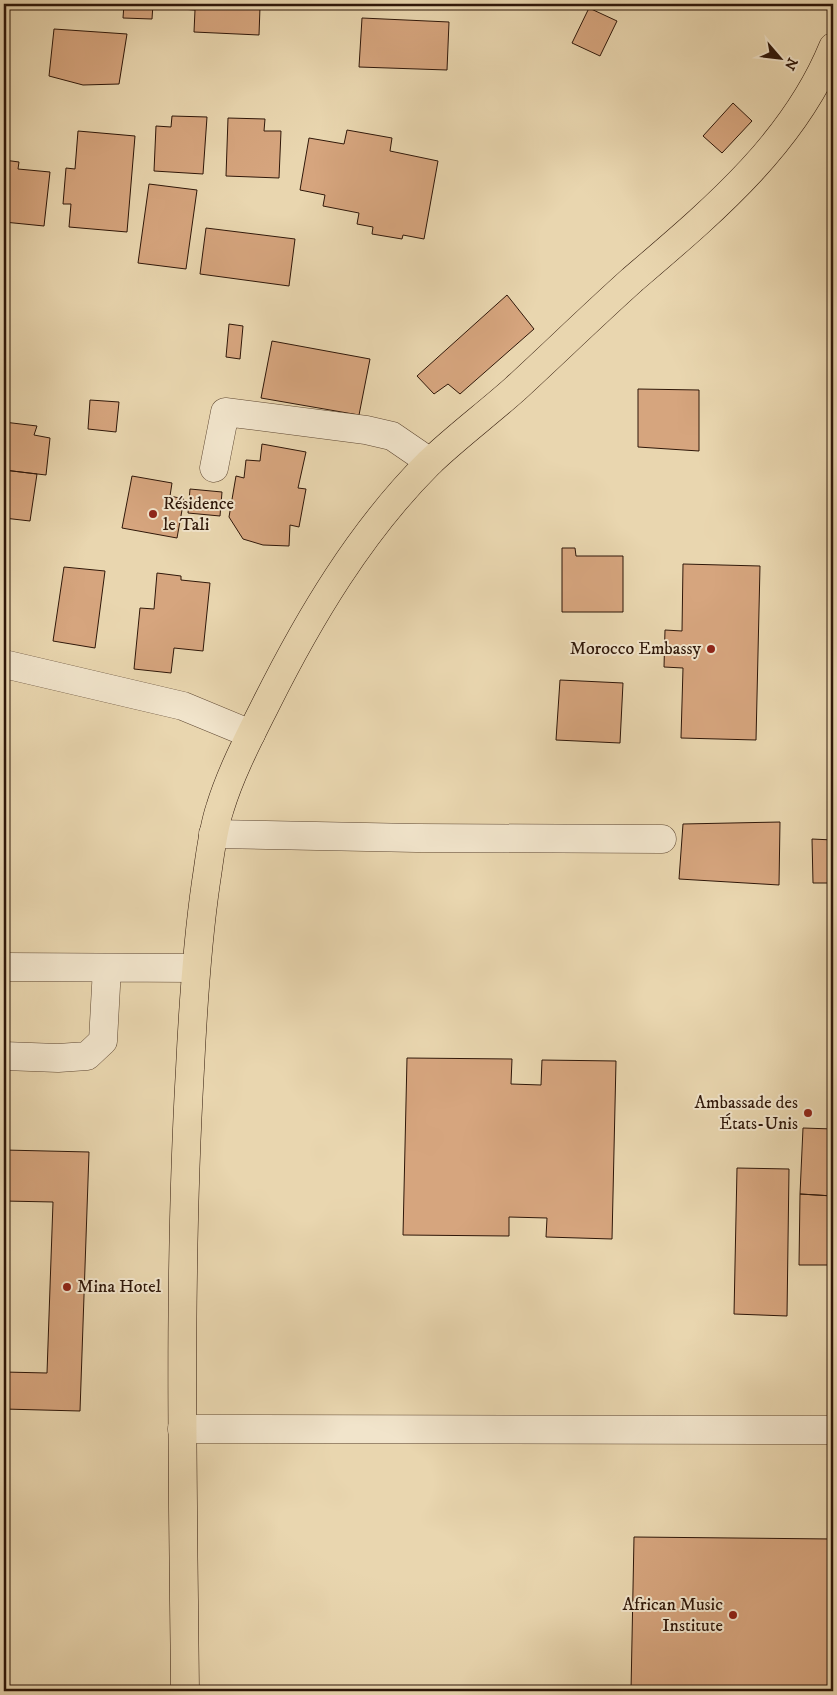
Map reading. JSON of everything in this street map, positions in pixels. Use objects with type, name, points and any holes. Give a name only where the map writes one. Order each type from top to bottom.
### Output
[{"type":"main road","points":[[185,1691],[182,1264],[187,1109],[195,968],[213,834],[220,806],[251,734],[307,628],[376,523],[430,462],[515,389],[597,311],[734,189],[776,143],[804,104],[833,47]]},
{"type":"street","points":[[214,468],[224,412],[366,430],[392,436],[430,462]]},
{"type":"street","points":[[4,664],[183,706],[251,734]]},
{"type":"street","points":[[213,834],[416,838],[662,839]]},
{"type":"street","points":[[4,967],[195,968]]},
{"type":"street","points":[[4,1056],[58,1058],[87,1056],[103,1041],[107,968]]},
{"type":"street","points":[[182,1429],[833,1430]]},
{"type":"building","points":[[124,4],[153,4],[152,19],[123,18]]},
{"type":"building","points":[[181,4],[252,4],[252,7],[260,7],[259,35],[194,32],[195,10],[181,9]]},
{"type":"building","points":[[589,8],[617,21],[600,56],[572,43]]},
{"type":"building","points":[[362,18],[449,22],[447,70],[359,67]]},
{"type":"building","points":[[54,29],[127,34],[119,84],[83,85],[49,76]]},
{"type":"building","points":[[733,103],[752,121],[722,153],[703,136]]},
{"type":"building","points":[[172,116],[207,117],[203,174],[154,171],[156,126],[171,127]]},
{"type":"building","points":[[228,118],[265,119],[264,131],[281,131],[279,178],[226,176]]},
{"type":"building","points":[[347,130],[392,138],[390,151],[438,161],[424,239],[403,235],[402,239],[372,234],[373,227],[357,224],[359,213],[323,206],[325,195],[300,190],[309,138],[344,144]]},
{"type":"building","points":[[78,131],[135,136],[127,232],[69,227],[71,204],[63,204],[66,168],[75,169]]},
{"type":"building","points":[[4,160],[19,162],[18,169],[50,172],[44,226],[4,222]]},
{"type":"building","points":[[149,184],[197,190],[186,269],[138,263]]},
{"type":"building","points":[[206,228],[295,239],[289,286],[200,274]]},
{"type":"building","points":[[507,295],[534,329],[460,394],[448,384],[434,394],[417,376]]},
{"type":"building","points":[[229,324],[243,326],[240,359],[226,357]]},
{"type":"building","points":[[272,341],[370,359],[359,415],[261,398]]},
{"type":"building","points":[[638,389],[699,390],[699,451],[638,447]]},
{"type":"building","points":[[90,400],[119,402],[116,432],[88,429]]},
{"type":"building","points":[[4,422],[37,426],[34,435],[50,438],[46,475],[4,470]]},
{"type":"building","points":[[262,444],[306,452],[298,488],[306,489],[299,527],[290,525],[289,546],[263,545],[243,539],[229,517],[236,476],[244,478],[246,460],[260,461]]},
{"type":"building","points":[[4,470],[37,474],[30,521],[4,518]]},
{"type":"building","name":"Résidence le Tali","points":[[132,476],[172,483],[170,496],[184,499],[177,538],[122,528]]},
{"type":"building","points":[[190,489],[222,492],[220,516],[188,513]]},
{"type":"building","points":[[562,548],[575,548],[576,556],[623,556],[623,612],[562,612]]},
{"type":"building","name":"Morocco Embassy","points":[[683,564],[760,566],[756,740],[681,738],[683,668],[664,667],[665,630],[682,631]]},
{"type":"building","points":[[64,567],[105,571],[95,648],[53,641]]},
{"type":"building","points":[[157,573],[181,576],[181,580],[210,583],[203,651],[174,648],[171,673],[134,669],[140,608],[154,609]]},
{"type":"building","points":[[560,680],[623,683],[620,743],[556,740]]},
{"type":"building","points":[[780,822],[779,885],[679,879],[683,824]]},
{"type":"building","points":[[812,839],[833,840],[833,883],[813,883]]},
{"type":"building","points":[[407,1058],[512,1059],[511,1084],[541,1085],[542,1060],[616,1061],[612,1239],[546,1237],[547,1218],[509,1217],[509,1236],[403,1235]]},
{"type":"building","points":[[803,1128],[833,1129],[833,1196],[800,1194]]},
{"type":"building","name":"Mina Hotel","points":[[4,1150],[89,1152],[80,1411],[4,1409],[4,1372],[47,1373],[53,1202],[4,1201]]},
{"type":"building","points":[[737,1168],[789,1169],[787,1316],[734,1314]]},
{"type":"building","points":[[800,1194],[833,1196],[833,1265],[799,1265]]},
{"type":"building","name":"African Music Institute","points":[[634,1537],[833,1539],[833,1691],[631,1691]]},
{"type":"place","name":"Résidence le Tali","points":[[153,514]]},
{"type":"place","name":"Morocco Embassy","points":[[711,649]]},
{"type":"place","name":"Ambassade des États-Unis","points":[[808,1113]]},
{"type":"place","name":"Mina Hotel","points":[[67,1287]]},
{"type":"place","name":"African Music Institute","points":[[733,1615]]}]
